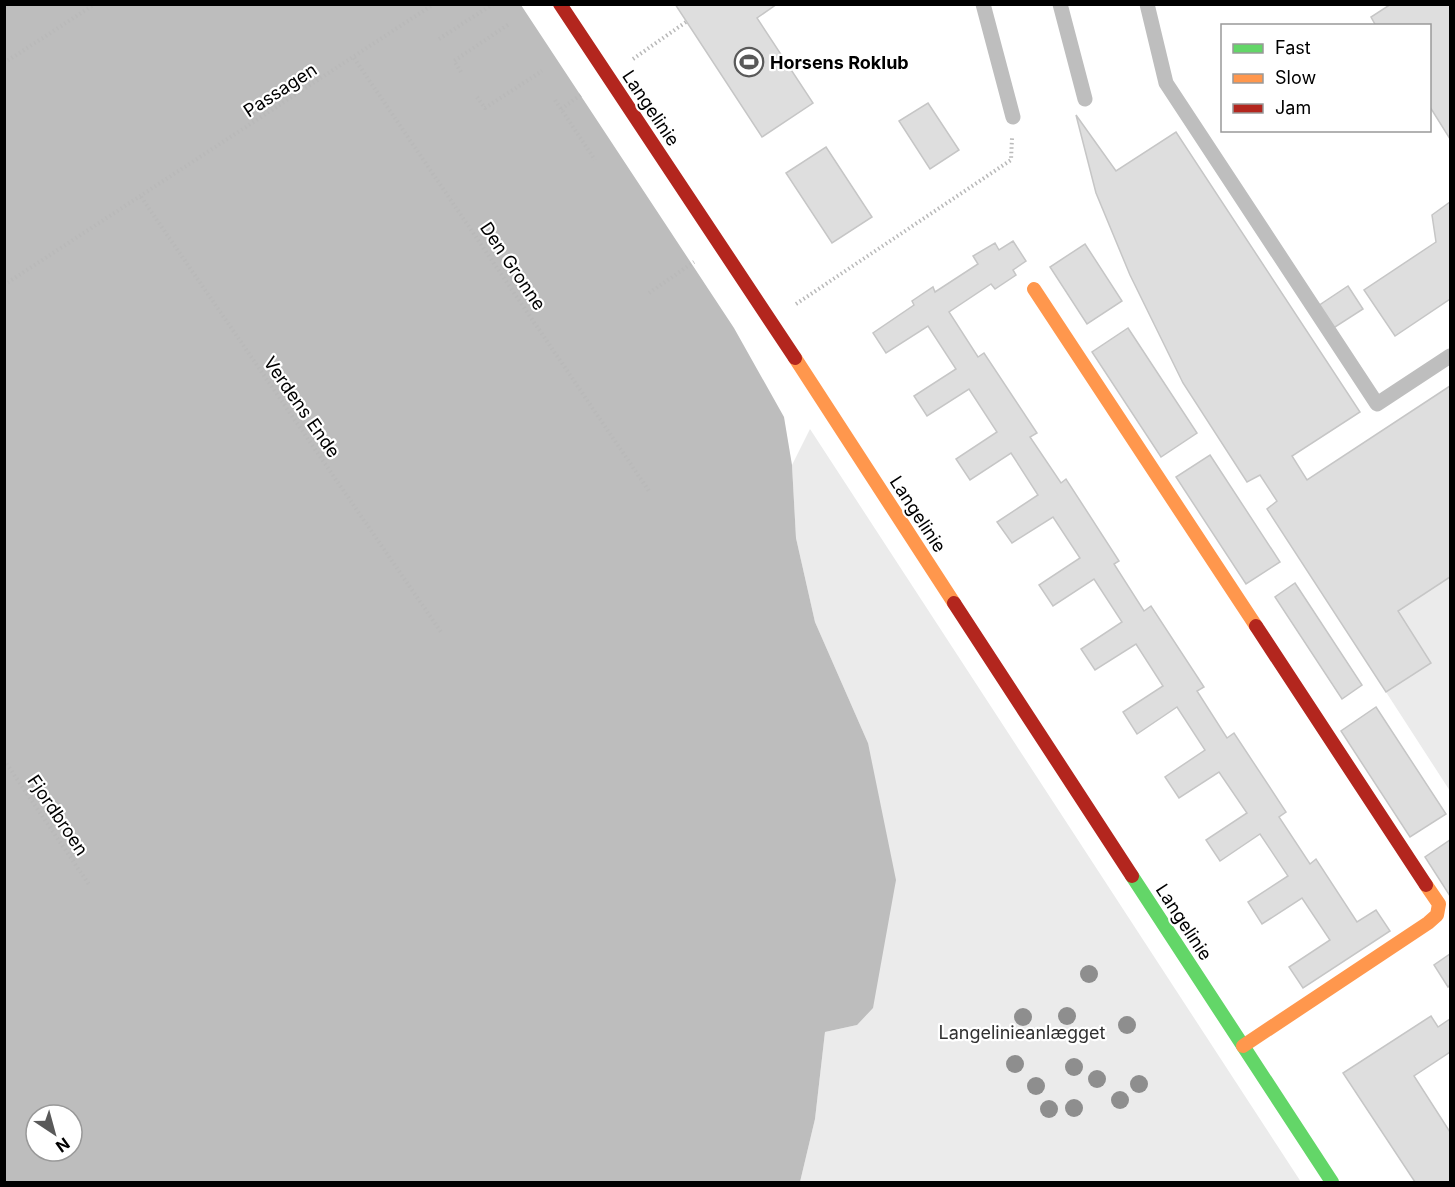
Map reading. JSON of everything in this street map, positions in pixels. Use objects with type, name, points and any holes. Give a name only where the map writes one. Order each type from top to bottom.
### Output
[{"type":"street","name":"Langelinie","points":[[560,4],[770,321],[1332,1182]]},
{"type":"street","points":[[1034,289],[1439,904],[1437,915],[1428,923],[1243,1046]]},
{"type":"lane","points":[[983,4],[1013,117]]},
{"type":"lane","points":[[1060,4],[1085,99]]},
{"type":"lane","points":[[1147,4],[1166,83],[1377,404],[1450,356]]},
{"type":"path","points":[[4,63],[95,4]]},
{"type":"path","name":"Passagen","points":[[4,285],[434,4]]},
{"type":"path","points":[[439,39],[493,4]]},
{"type":"path","points":[[608,76],[686,22]]},
{"type":"path","points":[[461,72],[454,61],[509,24]]},
{"type":"path","name":"Den Gronne","points":[[354,58],[650,491]]},
{"type":"path","points":[[477,97],[485,108],[542,71]]},
{"type":"path","points":[[555,100],[595,160]]},
{"type":"path","points":[[770,321],[1011,160],[1013,117]]},
{"type":"path","name":"Verdens Ende","points":[[141,197],[441,632]]},
{"type":"path","points":[[649,293],[700,258]]},
{"type":"path","name":"Fjordbroen","points":[[4,760],[90,886]]},
{"type":"green space","name":"Langelinieanlægget","points":[[810,429],[1301,1182],[800,1182],[815,1119],[825,1032],[857,1025],[868,743],[815,622],[796,538],[792,465]]},
{"type":"green space","points":[[1450,577],[1450,791],[1386,692],[1431,663],[1398,611]]},
{"type":"shaded area","points":[[5,4],[521,5],[734,328],[784,417],[792,465],[796,538],[815,622],[868,743],[896,880],[873,1008],[857,1025],[825,1032],[815,1119],[800,1182],[5,1182]]},
{"type":"building","name":"Horsens Roklub","points":[[675,4],[777,4],[757,18],[813,103],[762,137]]},
{"type":"building","points":[[1391,4],[1450,4],[1450,139],[1431,109],[1431,24],[1375,24],[1371,17]]},
{"type":"building","points":[[928,103],[959,150],[930,169],[899,121]]},
{"type":"building","points":[[1076,115],[1116,171],[1176,132],[1360,412],[1292,456],[1307,480],[1450,386],[1450,577],[1398,611],[1431,663],[1386,692],[1267,509],[1277,501],[1260,475],[1247,482],[1183,383],[1130,275],[1096,193]]},
{"type":"building","points":[[826,147],[872,217],[832,243],[786,173]]},
{"type":"building","points":[[1450,202],[1450,299],[1395,336],[1364,290],[1436,242],[1432,215]]},
{"type":"building","points":[[1013,241],[1026,261],[1013,270],[1016,275],[995,289],[991,284],[949,312],[978,357],[984,353],[1037,433],[1030,437],[1061,483],[1066,479],[1119,561],[1114,564],[1144,611],[1151,606],[1204,687],[1197,691],[1227,738],[1234,733],[1286,812],[1279,817],[1310,864],[1316,859],[1357,922],[1376,910],[1390,931],[1303,988],[1289,967],[1330,940],[1302,898],[1262,924],[1248,902],[1288,876],[1260,834],[1220,861],[1206,840],[1247,813],[1219,772],[1179,798],[1165,777],[1205,750],[1177,707],[1137,734],[1123,712],[1163,686],[1136,644],[1095,670],[1081,649],[1122,622],[1094,579],[1053,606],[1039,585],[1080,558],[1053,517],[1012,543],[997,522],[1038,495],[1011,453],[970,480],[956,459],[997,432],[969,389],[927,416],[914,396],[956,369],[928,326],[886,353],[873,333],[914,305],[912,301],[933,287],[935,292],[978,264],[973,256],[995,243],[999,250]]},
{"type":"building","points":[[1085,244],[1122,301],[1087,324],[1050,267]]},
{"type":"building","points":[[1348,286],[1363,309],[1332,329],[1318,306]]},
{"type":"building","points":[[1128,328],[1197,433],[1161,457],[1092,352]]},
{"type":"building","points":[[1210,455],[1280,562],[1246,584],[1176,477]]},
{"type":"building","points":[[1295,583],[1362,685],[1342,699],[1275,597]]},
{"type":"building","points":[[1376,707],[1446,814],[1410,837],[1341,731]]},
{"type":"building","points":[[1450,840],[1450,896],[1425,857]]},
{"type":"building","points":[[1450,954],[1450,985],[1448,987],[1434,965]]},
{"type":"building","points":[[1431,1016],[1438,1027],[1450,1019],[1450,1052],[1414,1076],[1450,1132],[1450,1182],[1415,1182],[1343,1073]]},
{"type":"traffic: fast","points":[[1132,876],[1332,1182]]},
{"type":"traffic: slow","points":[[1034,289],[1256,626]]},
{"type":"traffic: slow","points":[[795,358],[954,603]]},
{"type":"traffic: slow","points":[[1243,1046],[1428,923],[1437,915],[1439,904],[1426,885]]},
{"type":"traffic: jam","points":[[560,4],[795,358]]},
{"type":"traffic: jam","points":[[954,603],[1132,876]]},
{"type":"traffic: jam","points":[[1256,626],[1426,885]]},
{"type":"place","name":"Horsens Roklub","points":[[749,62]]}]
